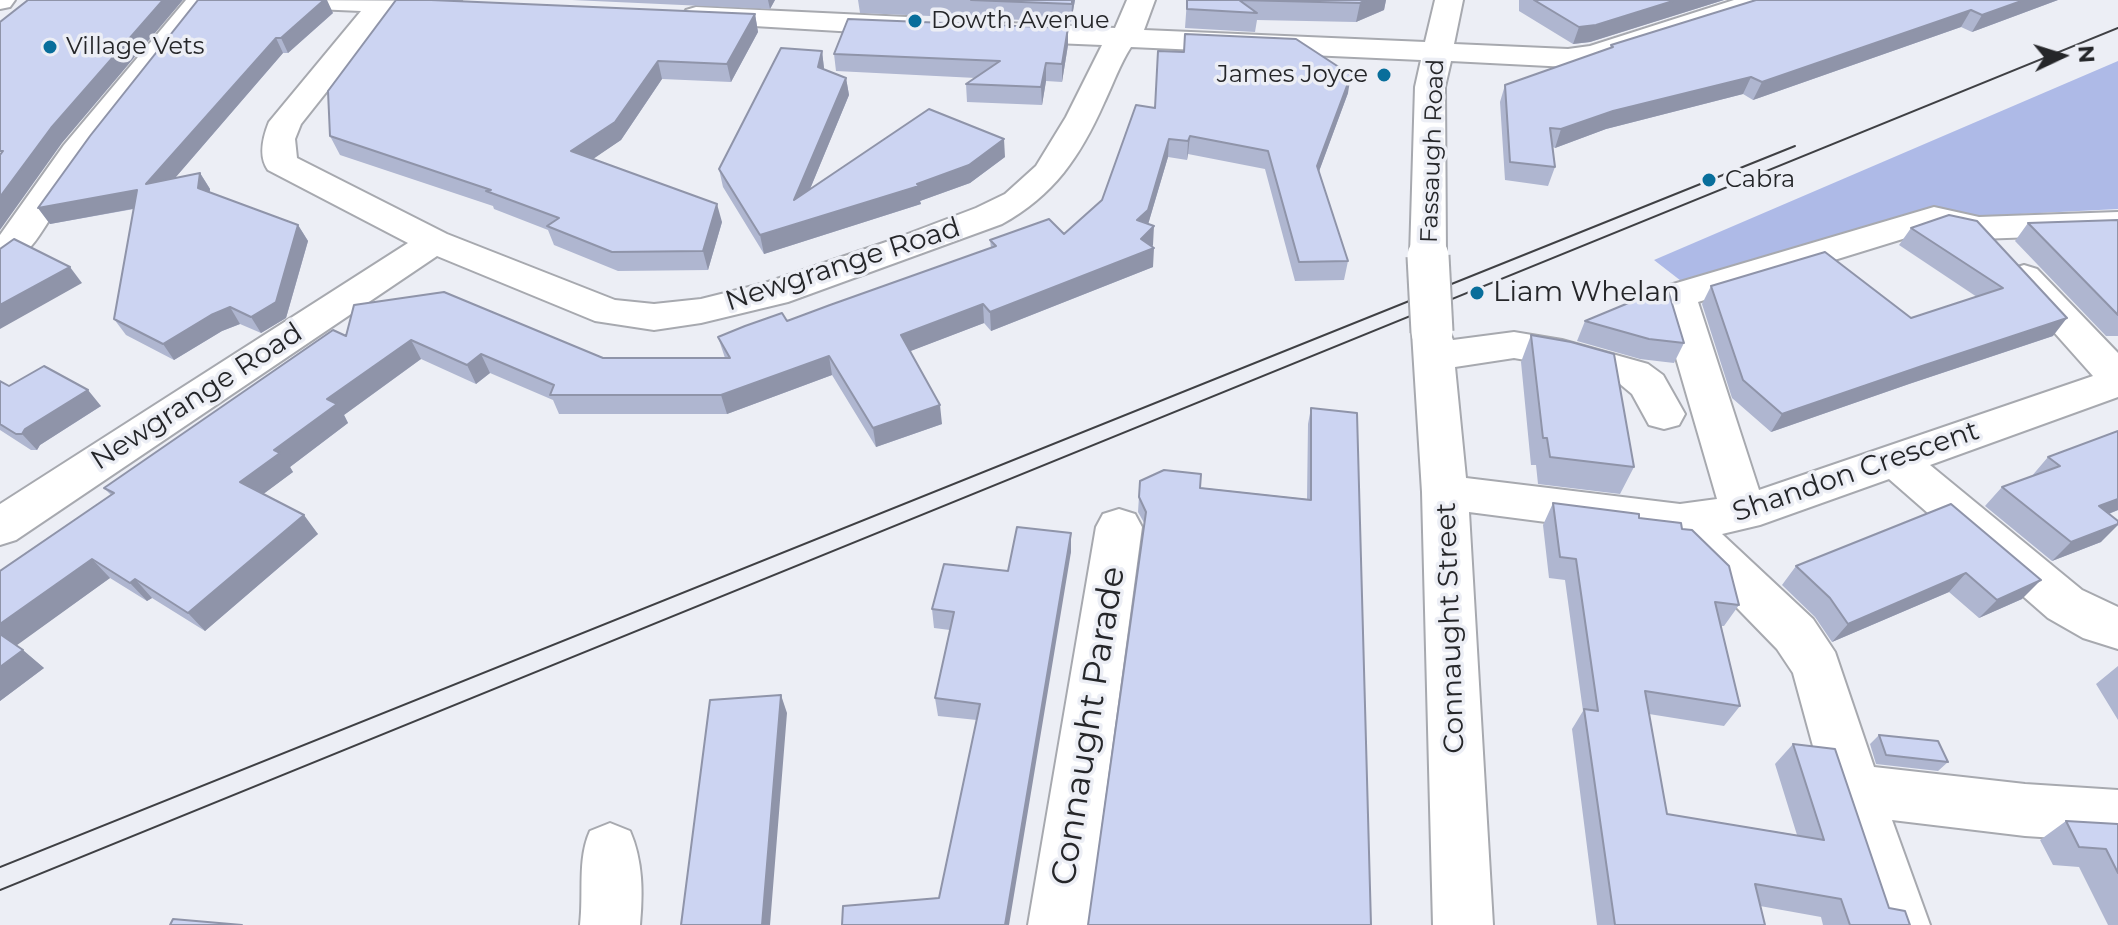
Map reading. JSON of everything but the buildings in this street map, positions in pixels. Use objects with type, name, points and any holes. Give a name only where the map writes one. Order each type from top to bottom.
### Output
[{"type":"street","points":[[0,256],[21,235],[76,152],[201,0]]},
{"type":"street","points":[[292,0],[476,8]]},
{"type":"street","name":"Newgrange Road","points":[[384,2],[285,122],[279,139],[280,163],[434,242],[609,312],[654,317],[701,311],[775,293],[919,243],[989,216],[1017,201],[1049,172],[1083,115],[1121,38],[1129,30],[1141,0]]},
{"type":"street","name":"Fassaugh Road","points":[[1433,344],[1428,256],[1430,87],[1449,0]]},
{"type":"street","points":[[980,30],[1121,38],[1302,33],[1436,53],[1581,57],[1763,0]]},
{"type":"street","points":[[662,15],[820,10],[932,27]]},
{"type":"street","points":[[1744,513],[1677,296],[1934,218],[1979,228],[2118,223]]},
{"type":"street","points":[[1979,228],[2118,380]]},
{"type":"street","name":"Newgrange Road","points":[[0,527],[434,242]]},
{"type":"street","points":[[1433,344],[1514,345],[1562,353],[1634,374],[1648,385],[1664,414]]},
{"type":"street","name":"Connaught Street","points":[[1433,344],[1445,492],[1463,925]]},
{"type":"street","name":"Shandon Crescent","points":[[1445,492],[1680,522],[1744,513],[2118,380]]},
{"type":"street","points":[[1895,460],[2065,604],[2101,624],[2118,628]]},
{"type":"street","points":[[1680,522],[1716,553],[1795,634],[1817,667],[1853,790],[1900,925]]},
{"type":"street","name":"Connaught Parade","points":[[1058,925],[1119,527]]},
{"type":"street","points":[[1853,790],[2025,810],[2118,816]]},
{"type":"street","points":[[610,850],[613,899],[610,925]]},
{"type":"shaded area","points":[[2118,61],[2118,209],[1961,217],[1925,209],[1685,284],[1654,260]]},
{"type":"tram line","points":[[0,890],[2118,28]]},
{"type":"tram line","points":[[0,867],[1795,146]]},
{"type":"place","name":"Dowth Avenue","points":[[915,21]]},
{"type":"place","name":"Village Vets","points":[[50,47]]},
{"type":"place","name":"James Joyce","points":[[1384,75]]},
{"type":"place","name":"Cabra","points":[[1709,180]]},
{"type":"place","name":"Liam Whelan","points":[[1477,293]]}]
